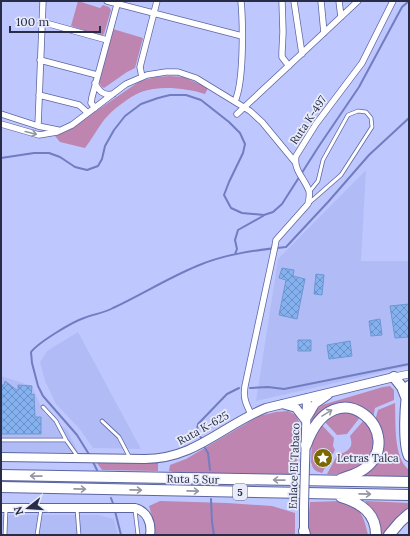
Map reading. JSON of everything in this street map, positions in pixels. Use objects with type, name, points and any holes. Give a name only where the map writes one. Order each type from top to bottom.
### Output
[{"type":"highway","points":[[394,377],[402,387],[406,397]]},
{"type":"highway","points":[[409,386],[406,397],[406,443],[409,456]]},
{"type":"highway","points":[[306,444],[316,423],[322,416],[334,409],[354,409],[364,414],[371,421],[376,429],[379,442],[377,452],[372,462],[361,472],[332,481]]},
{"type":"highway","name":"Ruta 5 Sur","points":[[1,475],[409,482]]},
{"type":"highway","name":"Ruta 5 Sur","points":[[1,487],[409,495]]},
{"type":"highway","points":[[326,493],[352,500],[365,508],[374,520],[376,535]]},
{"type":"highway","points":[[389,535],[409,514]]},
{"type":"main road","name":"Ruta K-625","points":[[1,457],[154,459],[168,457],[183,453],[198,446],[251,414],[282,404],[394,377]]},
{"type":"main road","points":[[282,404],[296,408],[306,421],[315,404],[334,391]]},
{"type":"main road","name":"Enlace El Tabaco","points":[[304,534],[307,398]]},
{"type":"main road","points":[[4,508],[135,508],[144,512],[148,518],[150,535]]},
{"type":"street","points":[[38,126],[43,1]]},
{"type":"street","points":[[107,1],[117,2],[242,36]]},
{"type":"street","points":[[142,77],[140,67],[157,1]]},
{"type":"street","points":[[235,100],[238,94],[241,68],[242,1]]},
{"type":"street","points":[[282,1],[282,57],[289,66]]},
{"type":"street","points":[[294,1],[302,54]]},
{"type":"street","points":[[321,1],[324,33]]},
{"type":"street","points":[[339,1],[341,17]]},
{"type":"street","points":[[237,114],[358,1]]},
{"type":"street","name":"Ruta K-497","points":[[296,165],[296,156],[316,124],[362,63],[393,1]]},
{"type":"street","points":[[95,108],[91,101],[117,2]]},
{"type":"street","points":[[42,22],[107,40]]},
{"type":"street","points":[[40,60],[97,75]]},
{"type":"street","points":[[1,124],[39,135],[46,135],[62,130],[95,108],[126,84],[142,77],[166,72],[188,74],[235,100],[262,122],[296,165],[308,190],[308,204],[276,240],[245,386],[244,402],[251,414]]},
{"type":"street","points":[[95,82],[99,90],[104,94],[108,95],[114,93]]},
{"type":"street","points":[[39,95],[79,104],[88,113]]},
{"type":"street","points":[[1,114],[51,130],[62,130]]},
{"type":"street","name":"Ruta K-625","points":[[394,377],[409,374]]},
{"type":"lane","points":[[308,190],[318,181],[323,160],[348,115],[358,111],[366,112],[371,118],[372,127],[341,175],[308,204]]},
{"type":"lane","points":[[43,407],[56,421],[66,440],[82,458]]},
{"type":"lane","points":[[102,421],[119,437],[130,458]]},
{"type":"lane","points":[[1,440],[66,440]]},
{"type":"lane","points":[[4,508],[6,518],[5,535]]},
{"type":"lane","points":[[37,535],[41,508]]},
{"type":"lane","points":[[77,508],[79,535]]},
{"type":"lane","points":[[135,508],[138,535]]},
{"type":"lane","points":[[1,518],[6,518]]},
{"type":"shaded area","points":[[78,1],[100,8],[103,5],[109,7],[111,10],[104,34],[101,36],[71,26]]},
{"type":"shaded area","points":[[113,29],[143,38],[135,68],[104,88],[99,82]]},
{"type":"shaded area","points":[[156,77],[184,77],[208,88],[205,94],[190,90],[165,88],[148,90],[136,94],[107,116],[85,148],[60,142],[55,136],[67,131],[140,81]]},
{"type":"shaded area","points":[[366,170],[361,261],[409,261],[409,366],[256,401],[278,259]]},
{"type":"shaded area","points":[[78,332],[141,449],[93,448],[79,428],[56,404],[45,381],[40,362],[47,351]]},
{"type":"shaded area","points":[[1,376],[32,386],[44,413],[67,430],[78,452],[1,452]]},
{"type":"shaded area","points":[[390,386],[394,390],[394,400],[375,408],[373,418],[334,405],[325,410],[311,422],[315,411],[322,405]]},
{"type":"shaded area","points":[[395,403],[396,439],[400,457],[409,470],[409,476],[364,476],[374,466],[380,456],[375,421],[378,410]]},
{"type":"shaded area","points":[[288,411],[296,415],[299,422],[296,474],[182,474],[169,471],[170,465],[186,459],[259,416]]},
{"type":"shaded area","points":[[344,411],[361,416],[347,434],[337,435],[324,421],[327,417]]},
{"type":"shaded area","points":[[364,420],[371,431],[373,441],[371,451],[366,459],[359,466],[349,472],[327,474],[339,452],[343,453],[350,448],[350,436]]},
{"type":"shaded area","points":[[321,424],[334,438],[333,446],[335,450],[322,473],[313,468],[311,462],[312,438]]},
{"type":"shaded area","points":[[97,463],[158,463],[158,471],[102,470]]},
{"type":"shaded area","points":[[160,501],[272,506],[295,513],[295,535],[155,535],[154,523],[149,506]]},
{"type":"shaded area","points":[[342,501],[354,506],[358,510],[365,523],[368,535],[310,535],[308,525],[310,502]]},
{"type":"shaded area","points":[[365,501],[409,503],[409,509],[385,535],[380,535],[375,513]]},
{"type":"shaded area","points":[[1,515],[99,515],[114,519],[118,535],[1,535]]},
{"type":"building","points":[[282,268],[294,270],[293,276],[305,279],[297,319],[279,315],[286,280],[279,278]]},
{"type":"building","points":[[316,274],[324,275],[322,295],[314,294]]},
{"type":"building","points":[[409,304],[409,337],[395,338],[390,306]]},
{"type":"building","points":[[380,319],[382,335],[371,336],[369,321]]},
{"type":"building","points":[[298,340],[311,340],[311,351],[298,351]]},
{"type":"building","points":[[350,341],[352,356],[329,359],[327,345]]},
{"type":"building","points":[[5,381],[18,391],[18,385],[32,386],[31,395],[34,394],[35,417],[41,417],[41,434],[1,434],[1,385],[4,385]]},
{"type":"waterway","points":[[1,158],[34,153],[49,153],[60,157],[75,167],[87,170],[98,166],[102,159],[105,146],[114,130],[125,116],[141,104],[158,98],[170,95],[186,95],[201,100],[229,122],[240,133],[245,144],[243,153],[224,195],[231,208],[242,213],[264,215],[273,212],[282,204],[359,87],[402,7],[409,1]]},
{"type":"waterway","points":[[90,456],[77,435],[43,396],[38,386],[32,363],[31,352],[48,338],[72,324],[84,318],[110,310],[197,266],[218,258],[252,251],[286,247],[369,155],[409,118]]},
{"type":"waterway","points":[[235,254],[237,249],[235,240],[238,230],[263,216]]},
{"type":"waterway","points":[[250,388],[268,387],[284,389],[409,364]]},
{"type":"waterway","points":[[201,438],[197,430],[198,424],[227,394],[239,388]]},
{"type":"waterway","points":[[205,448],[208,453],[210,470]]},
{"type":"waterway","points":[[92,460],[97,470]]},
{"type":"waterway","points":[[111,498],[114,506]]},
{"type":"waterway","points":[[211,499],[214,535]]},
{"type":"waterway","points":[[115,511],[121,535]]},
{"type":"place","name":"Letras Talca","points":[[323,458]]}]
